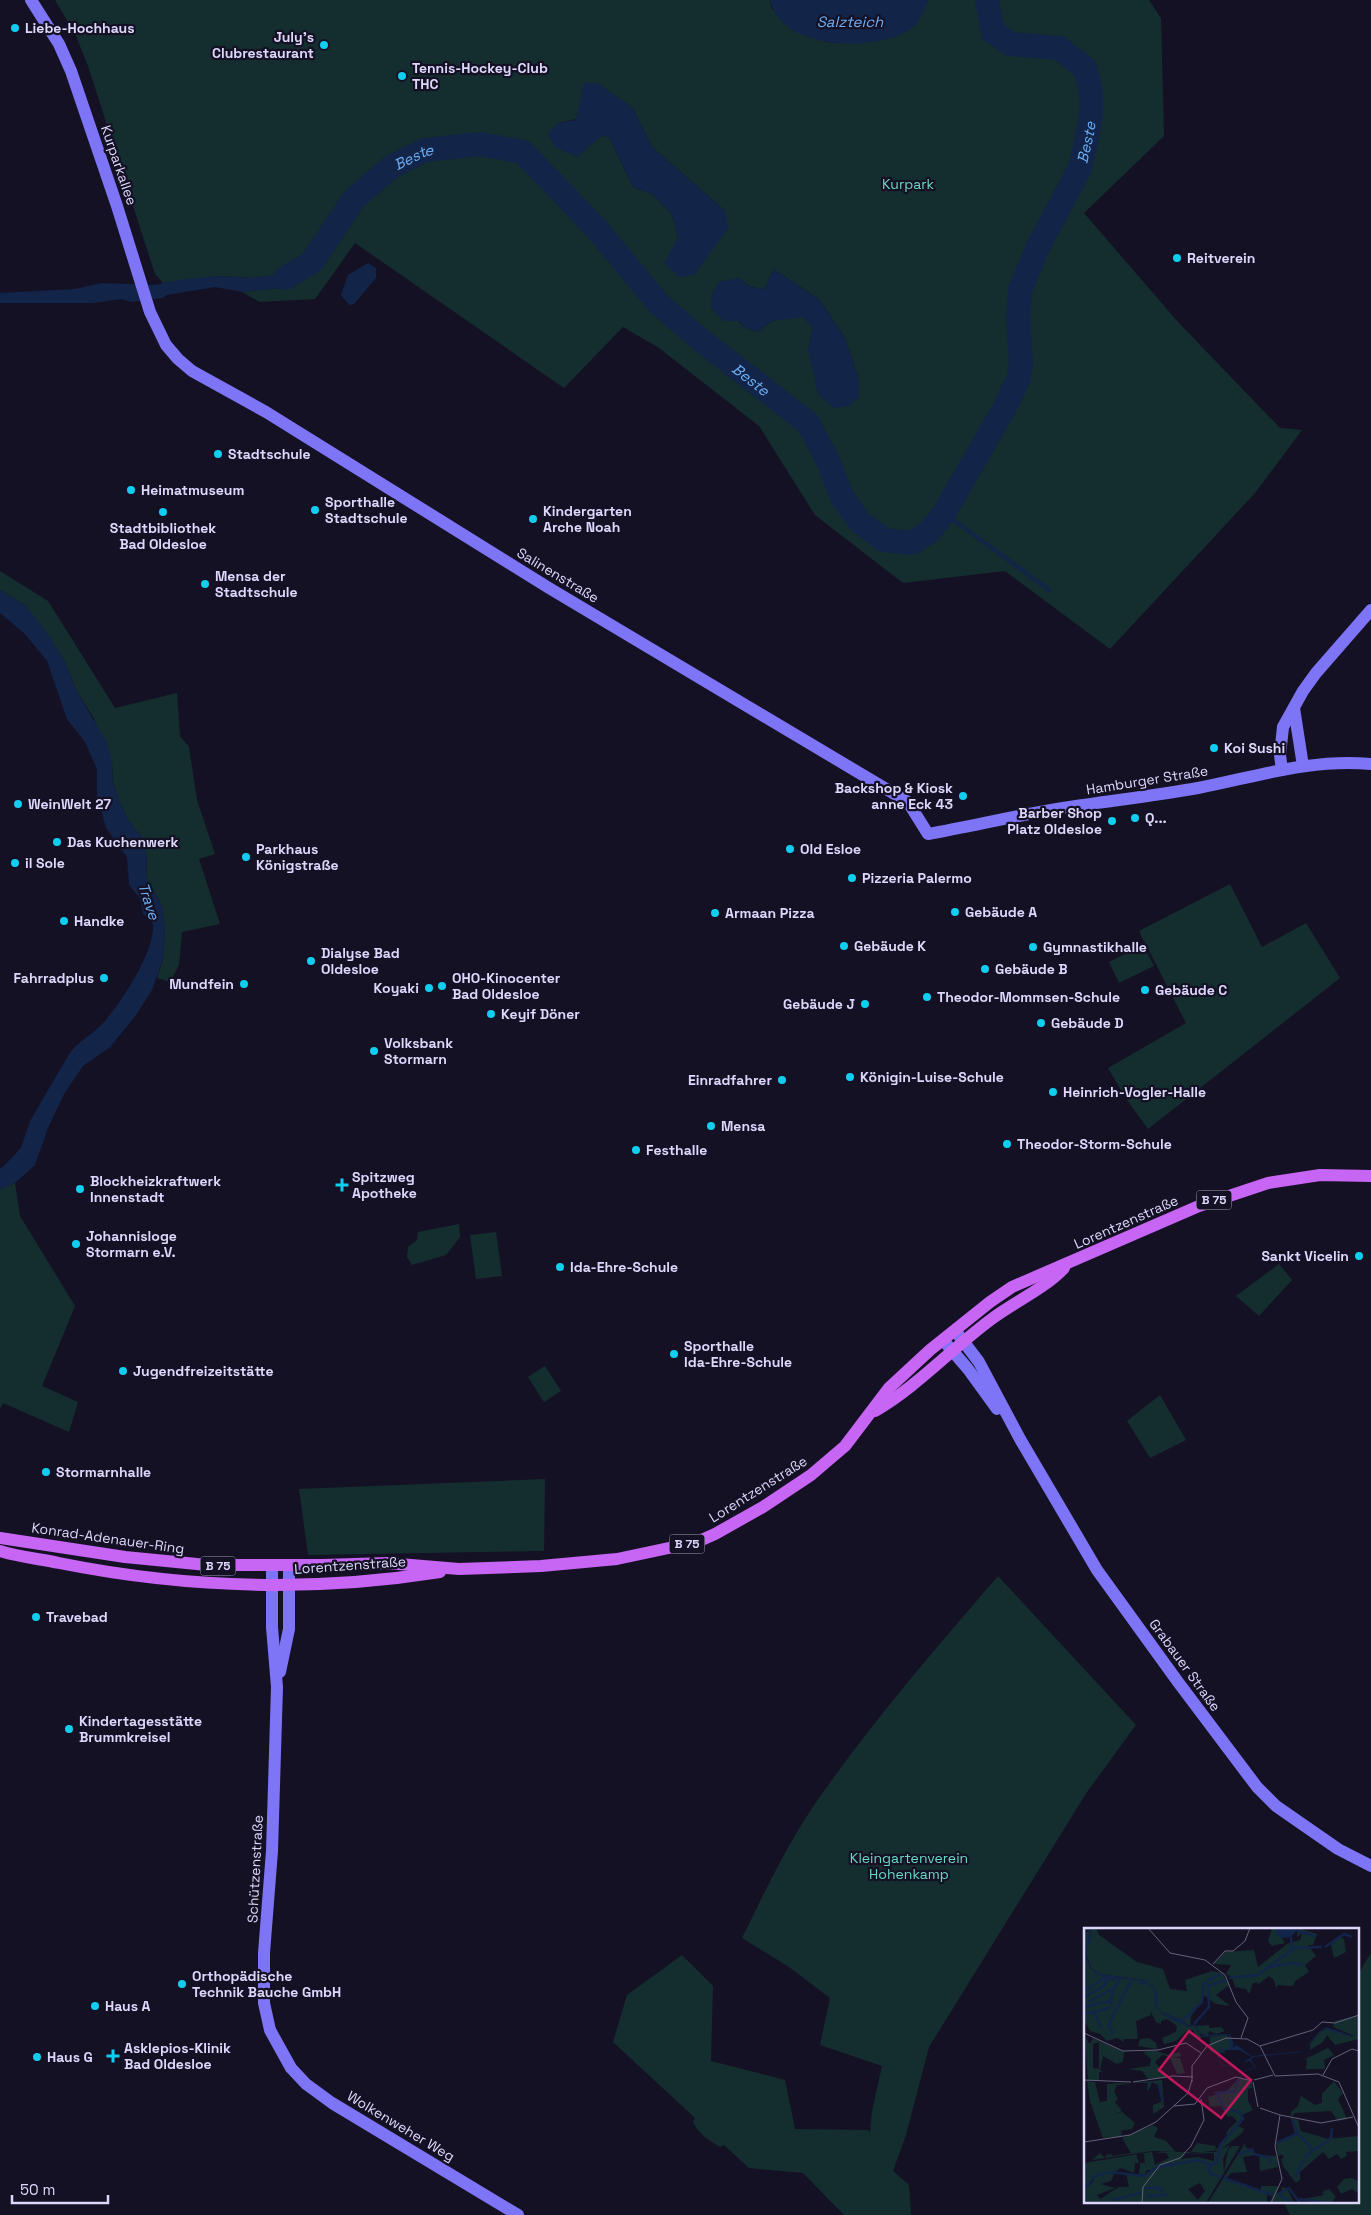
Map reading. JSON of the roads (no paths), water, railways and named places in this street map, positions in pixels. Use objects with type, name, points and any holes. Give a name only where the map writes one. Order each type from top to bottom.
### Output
[{"type":"main road","name":"Lorentzenstraße","points":[[272,1585],[388,1580],[459,1569],[541,1566],[617,1559],[697,1542],[763,1507],[812,1475],[845,1446],[889,1388],[943,1340],[990,1302],[1012,1287],[1199,1206],[1268,1183],[1320,1175],[1371,1176]]},
{"type":"main road","name":"Lorentzenstraße","points":[[871,1413],[898,1397],[991,1319],[1050,1283],[1068,1264]]},
{"type":"main road","name":"Konrad-Adenauer-Ring","points":[[0,1538],[164,1562],[272,1566]]},
{"type":"main road","name":"B 75","points":[[0,1551],[127,1575],[199,1582],[272,1585]]},
{"type":"main road","name":"Lorentzenstraße","points":[[272,1566],[387,1563],[459,1569]]},
{"type":"street","name":"Kurparkallee","points":[[31,0],[59,44],[72,71],[150,312],[166,345]]},
{"type":"street","name":"Salinenstraße","points":[[166,345],[192,371],[266,412],[549,588],[908,802],[928,834]]},
{"type":"street","points":[[1282,770],[1280,755],[1283,727],[1302,691],[1371,610]]},
{"type":"street","points":[[1294,708],[1303,766]]},
{"type":"street","name":"Hamburger Straße","points":[[928,834],[1061,809],[1143,798],[1303,766],[1332,763],[1371,764]]},
{"type":"street","name":"Grabauer Straße","points":[[955,1331],[979,1362],[1020,1439],[1097,1570],[1257,1787],[1276,1806],[1338,1849],[1371,1866]]},
{"type":"street","name":"Grabauer Straße","points":[[943,1340],[1020,1439]]},
{"type":"street","name":"Schützenstraße","points":[[272,1566],[272,1627],[277,1687],[272,1851],[263,1991],[270,2030],[280,2050]]},
{"type":"street","name":"Schützenstraße","points":[[277,1687],[289,1629],[289,1566]]},
{"type":"street","name":"Wolkenweher Weg","points":[[280,2050],[291,2068],[306,2084],[332,2103],[518,2215]]},
{"type":"water","name":"Salzteich","points":[[770,0],[929,0],[918,21],[908,31],[892,38],[851,44],[809,37],[791,29],[778,17]]},
{"type":"water","points":[[584,83],[597,83],[632,107],[652,147],[724,210],[729,227],[694,275],[679,277],[664,263],[678,238],[672,214],[652,194],[633,187],[609,137],[601,136],[577,157],[555,147],[548,134],[558,123],[576,120]]},
{"type":"water","points":[[312,262],[311,274],[298,282],[279,288],[242,292],[215,287],[132,302],[121,299],[94,303],[0,303],[0,293],[75,289],[102,283],[154,285],[185,279],[219,276],[251,278],[284,274]]},
{"type":"water","points":[[368,263],[376,268],[376,278],[354,304],[349,305],[341,295],[348,275]]},
{"type":"water","points":[[773,269],[819,299],[845,338],[859,380],[859,397],[849,406],[834,408],[818,394],[808,350],[813,327],[803,317],[772,321],[757,332],[744,327],[739,321],[723,321],[711,307],[712,294],[719,282],[739,278],[750,287],[765,289]]},
{"type":"water","name":"Trave","points":[[0,590],[26,606],[50,637],[65,662],[76,690],[107,743],[112,763],[113,783],[120,803],[128,820],[144,840],[147,860],[146,877],[162,906],[165,930],[163,959],[152,990],[136,1015],[110,1047],[83,1066],[64,1094],[48,1128],[35,1165],[15,1183],[0,1189],[0,1168],[21,1148],[30,1121],[68,1056],[76,1046],[104,1022],[128,990],[149,948],[153,925],[150,919],[143,914],[140,898],[129,885],[127,857],[106,828],[97,796],[97,769],[85,742],[67,719],[47,661],[25,634],[0,613]]},
{"type":"waterway","name":"Beste","points":[[285,278],[312,262],[354,199],[391,167],[425,150],[480,144],[523,152],[596,228],[659,304],[702,341],[808,423],[828,461],[842,497],[860,522],[884,540],[912,543],[930,531],[944,513],[1004,409],[1018,380],[1021,366],[1018,318],[1020,290],[1038,247],[1080,168],[1091,114],[1091,92],[1085,68],[1059,48],[1011,44],[993,32],[987,0]]},
{"type":"waterway","points":[[944,513],[1049,590]]},
{"type":"place","name":"Liebe-Hochhaus","points":[[15,28]]},
{"type":"place","name":"July's Clubrestaurant","points":[[324,45]]},
{"type":"place","name":"Tennis-Hockey-Club THC","points":[[402,76]]},
{"type":"place","name":"Reitverein","points":[[1177,258]]},
{"type":"place","name":"Stadtschule","points":[[218,454]]},
{"type":"place","name":"Heimatmuseum","points":[[131,490]]},
{"type":"place","name":"Sporthalle Stadtschule","points":[[315,510]]},
{"type":"place","name":"Stadtbibliothek Bad Oldesloe","points":[[163,512]]},
{"type":"place","name":"Kindergarten Arche Noah","points":[[533,519]]},
{"type":"place","name":"Mensa der Stadtschule","points":[[205,584]]},
{"type":"place","name":"Koi Sushi","points":[[1214,748]]},
{"type":"place","name":"Backshop & Kiosk anne Eck 43","points":[[963,796]]},
{"type":"place","name":"WeinWelt 27","points":[[18,804]]},
{"type":"place","name":"Q...","points":[[1135,818]]},
{"type":"place","name":"Barber Shop Platz Oldesloe","points":[[1112,821]]},
{"type":"place","name":"Das Kuchenwerk","points":[[57,842]]},
{"type":"place","name":"Old Esloe","points":[[790,849]]},
{"type":"place","name":"Parkhaus Königstraße","points":[[246,857]]},
{"type":"place","name":"il Sole","points":[[15,863]]},
{"type":"place","name":"Pizzeria Palermo","points":[[852,878]]},
{"type":"place","name":"Gebäude A","points":[[955,912]]},
{"type":"place","name":"Armaan Pizza","points":[[715,913]]},
{"type":"place","name":"Handke","points":[[64,921]]},
{"type":"place","name":"Gebäude K","points":[[844,946]]},
{"type":"place","name":"Gymnastikhalle","points":[[1033,947]]},
{"type":"place","name":"Dialyse Bad Oldesloe","points":[[311,961]]},
{"type":"place","name":"Gebäude B","points":[[985,969]]},
{"type":"place","name":"Fahrradplus","points":[[104,978]]},
{"type":"place","name":"Mundfein","points":[[244,984]]},
{"type":"place","name":"OHO-Kinocenter Bad Oldesloe","points":[[442,986]]},
{"type":"place","name":"Koyaki","points":[[429,988]]},
{"type":"place","name":"Gebäude C","points":[[1145,990]]},
{"type":"place","name":"Theodor-Mommsen-Schule","points":[[927,997]]},
{"type":"place","name":"Gebäude J","points":[[865,1004]]},
{"type":"place","name":"Keyif Döner","points":[[491,1014]]},
{"type":"place","name":"Gebäude D","points":[[1041,1023]]},
{"type":"place","name":"Volksbank Stormarn","points":[[374,1051]]},
{"type":"place","name":"Königin-Luise-Schule","points":[[850,1077]]},
{"type":"place","name":"Einradfahrer","points":[[782,1080]]},
{"type":"place","name":"Heinrich-Vogler-Halle","points":[[1053,1092]]},
{"type":"place","name":"Mensa","points":[[711,1126]]},
{"type":"place","name":"Theodor-Storm-Schule","points":[[1007,1144]]},
{"type":"place","name":"Festhalle","points":[[636,1150]]},
{"type":"place","name":"Spitzweg Apotheke","points":[[342,1185]]},
{"type":"place","name":"Blockheizkraftwerk Innenstadt","points":[[80,1189]]},
{"type":"place","name":"Johannisloge Stormarn e.V.","points":[[76,1244]]},
{"type":"place","name":"Sankt Vicelin","points":[[1359,1256]]},
{"type":"place","name":"Ida-Ehre-Schule","points":[[560,1267]]},
{"type":"place","name":"Sporthalle Ida-Ehre-Schule","points":[[674,1354]]},
{"type":"place","name":"Jugendfreizeitstätte","points":[[123,1371]]},
{"type":"place","name":"Stormarnhalle","points":[[46,1472]]},
{"type":"place","name":"Travebad","points":[[36,1617]]},
{"type":"place","name":"Kindertagesstätte Brummkreisel","points":[[69,1729]]},
{"type":"place","name":"Orthopädische Technik Bauche GmbH","points":[[182,1984]]},
{"type":"place","name":"Haus A","points":[[95,2006]]},
{"type":"place","name":"Asklepios-Klinik Bad Oldesloe","points":[[113,2056]]},
{"type":"place","name":"Haus G","points":[[37,2057]]},
{"type":"park label","name":"Kurpark","points":[[908,184]]},
{"type":"park label","name":"Kleingartenverein Hohenkamp","points":[[909,1866]]}]
